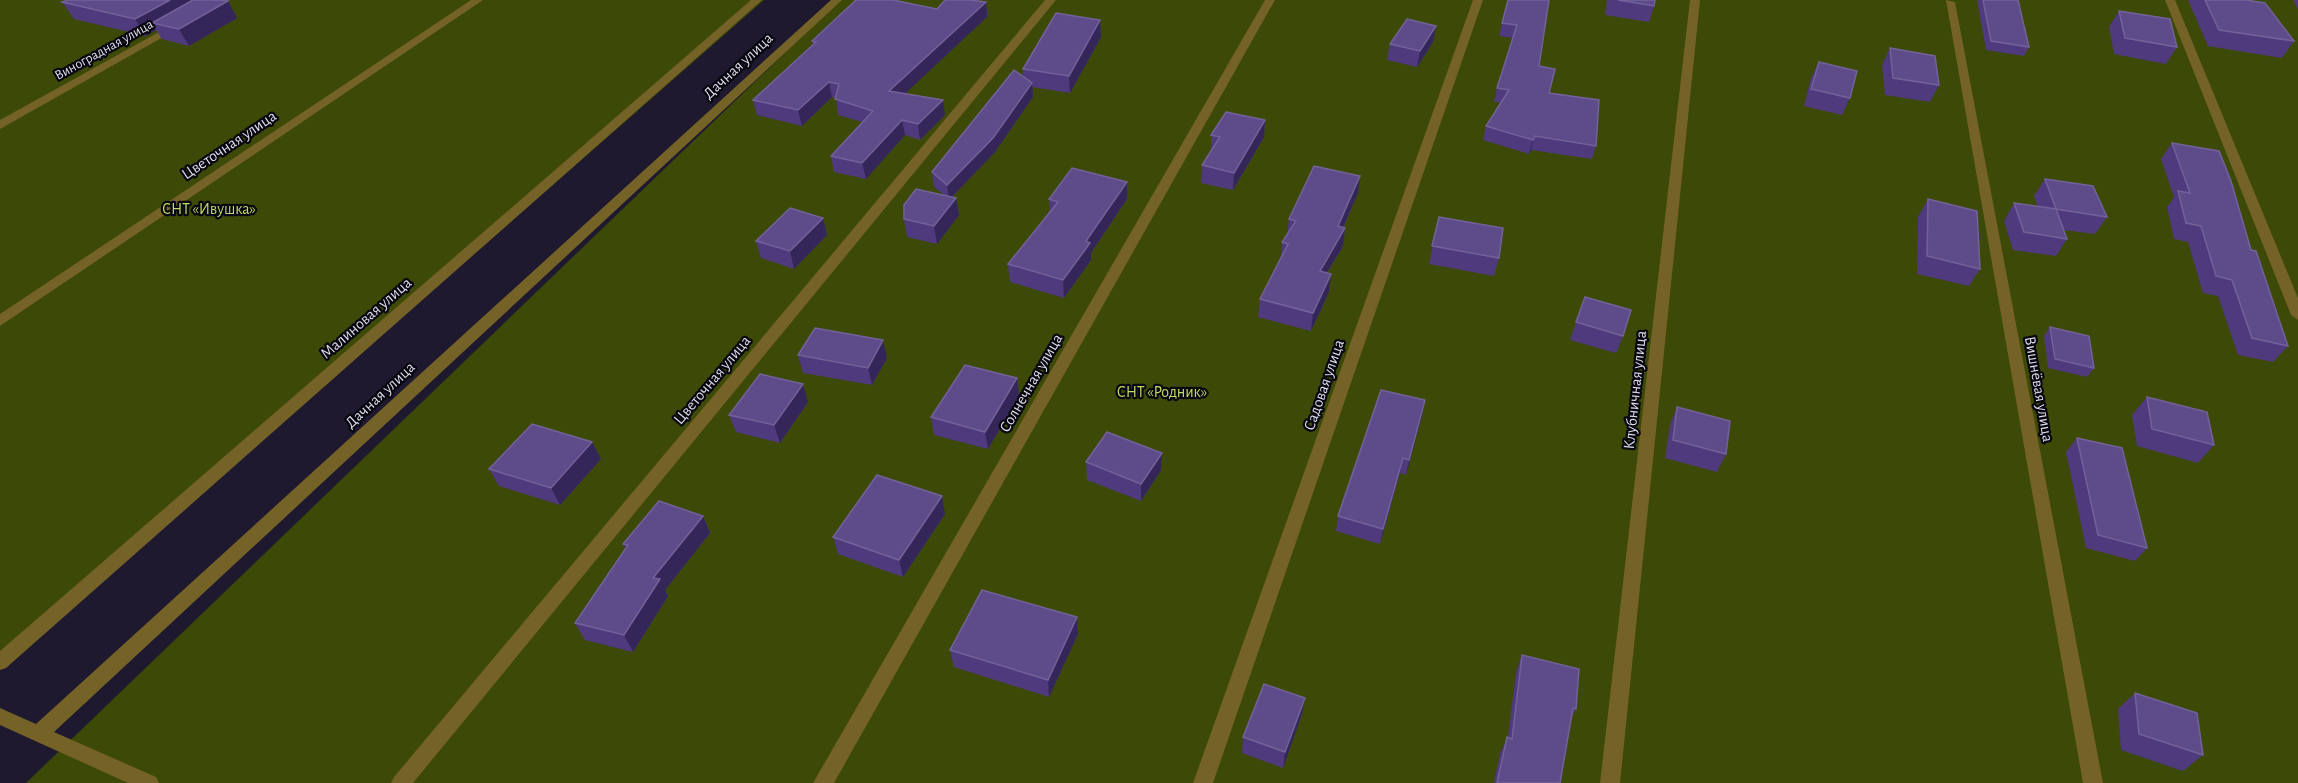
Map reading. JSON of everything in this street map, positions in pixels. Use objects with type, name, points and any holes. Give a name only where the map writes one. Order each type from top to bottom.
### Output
[{"type":"street","name":"Цветочная улица","points":[[0,321],[478,0]]},
{"type":"street","name":"Малиновая улица","points":[[0,662],[757,0]]},
{"type":"street","name":"Дачная улица","points":[[38,734],[837,0]]},
{"type":"street","name":"Цветочная улица","points":[[401,783],[1051,0]]},
{"type":"street","name":"Солнечная улица","points":[[823,783],[1270,0]]},
{"type":"street","name":"Садовая улица","points":[[1203,783],[1478,0]]},
{"type":"street","name":"Клубничная улица","points":[[1610,783],[1695,0]]},
{"type":"street","points":[[2170,0],[2298,315]]},
{"type":"street","name":"Вишнёвая улица","points":[[1950,2],[2093,783]]},
{"type":"street","name":"Виноградная улица","points":[[0,125],[192,17]]},
{"type":"street","points":[[0,716],[149,783]]},
{"type":"green space","name":"СНТ «Ивушка»","points":[[0,0],[764,0],[0,669]]},
{"type":"green space","name":"СНТ «Родник»","points":[[840,0],[2298,0],[2298,783],[26,783]]},
{"type":"building","points":[[67,0],[170,0],[135,19],[62,2]]},
{"type":"building","points":[[193,0],[228,1],[179,29],[152,23]]},
{"type":"building","points":[[856,0],[893,0],[937,9],[945,0],[986,2],[889,91],[943,100],[918,124],[902,120],[862,163],[831,156],[873,111],[835,99],[839,84],[829,82],[798,110],[753,100],[816,42],[812,41]]},
{"type":"building","points":[[1508,0],[1549,0],[1539,66],[1555,69],[1549,93],[1599,100],[1596,146],[1535,136],[1533,140],[1486,126],[1509,90],[1497,88],[1517,25],[1502,23]]},
{"type":"building","points":[[1618,0],[1655,0],[1654,6]]},
{"type":"building","points":[[1983,0],[2018,0],[2029,47],[1991,41]]},
{"type":"building","points":[[2205,0],[2246,0],[2265,3],[2294,41],[2219,30]]},
{"type":"building","points":[[2119,11],[2170,19],[2177,47],[2125,38]]},
{"type":"building","points":[[1056,13],[1100,20],[1069,76],[1023,69]]},
{"type":"building","points":[[1407,19],[1436,26],[1420,51],[1390,44]]},
{"type":"building","points":[[1890,48],[1935,56],[1939,85],[1893,78]]},
{"type":"building","points":[[1819,62],[1857,71],[1850,98],[1811,89]]},
{"type":"building","points":[[1014,70],[1032,83],[993,138],[947,185],[932,172]]},
{"type":"building","points":[[1226,112],[1265,120],[1234,173],[1202,165],[1220,137],[1211,135]]},
{"type":"building","points":[[2172,143],[2219,151],[2231,181],[2251,250],[2256,251],[2288,346],[2252,338],[2232,280],[2216,276],[2201,226],[2186,223],[2178,191],[2190,193]]},
{"type":"building","points":[[1314,166],[1360,176],[1338,226],[1345,228],[1320,271],[1331,274],[1313,313],[1260,299],[1288,244],[1282,242],[1296,221],[1289,219]]},
{"type":"building","points":[[1072,168],[1127,182],[1086,241],[1090,243],[1063,280],[1008,264],[1058,202],[1049,199]]},
{"type":"building","points":[[2045,179],[2093,186],[2107,217],[2056,209]]},
{"type":"building","points":[[916,189],[956,198],[934,226],[904,219],[904,205]]},
{"type":"building","points":[[1928,199],[1977,211],[1980,269],[1927,256]]},
{"type":"building","points":[[2014,203],[2056,209],[2067,239],[2024,232]]},
{"type":"building","points":[[790,208],[823,218],[790,251],[756,241]]},
{"type":"building","points":[[1439,217],[1503,228],[1499,258],[1432,246]]},
{"type":"building","points":[[1585,297],[1631,310],[1623,336],[1576,322]]},
{"type":"building","points":[[2050,327],[2089,336],[2094,368],[2055,359]]},
{"type":"building","points":[[815,328],[883,340],[868,368],[798,355]]},
{"type":"building","points":[[965,365],[1017,378],[985,432],[931,417]]},
{"type":"building","points":[[760,374],[803,384],[774,425],[729,415]]},
{"type":"building","points":[[1381,390],[1425,400],[1409,460],[1403,458],[1383,529],[1338,516]]},
{"type":"building","points":[[2147,397],[2207,412],[2214,445],[2152,429]]},
{"type":"building","points":[[1677,407],[1730,421],[1726,454],[1673,440]]},
{"type":"building","points":[[532,424],[592,442],[551,488],[489,469]]},
{"type":"building","points":[[1107,432],[1162,453],[1141,484],[1086,462]]},
{"type":"building","points":[[2077,438],[2122,448],[2147,548],[2098,535]]},
{"type":"building","points":[[877,475],[942,496],[899,560],[833,537]]},
{"type":"building","points":[[659,501],[703,516],[653,578],[660,579],[624,635],[575,623],[628,545],[623,544]]},
{"type":"building","points":[[982,590],[1077,617],[1048,680],[950,650]]},
{"type":"building","points":[[1522,655],[1579,669],[1576,709],[1573,708],[1560,783],[1497,783],[1507,737],[1512,739]]},
{"type":"building","points":[[1264,684],[1305,698],[1285,752],[1243,737]]},
{"type":"building","points":[[2135,693],[2197,713],[2203,755],[2139,734]]}]
